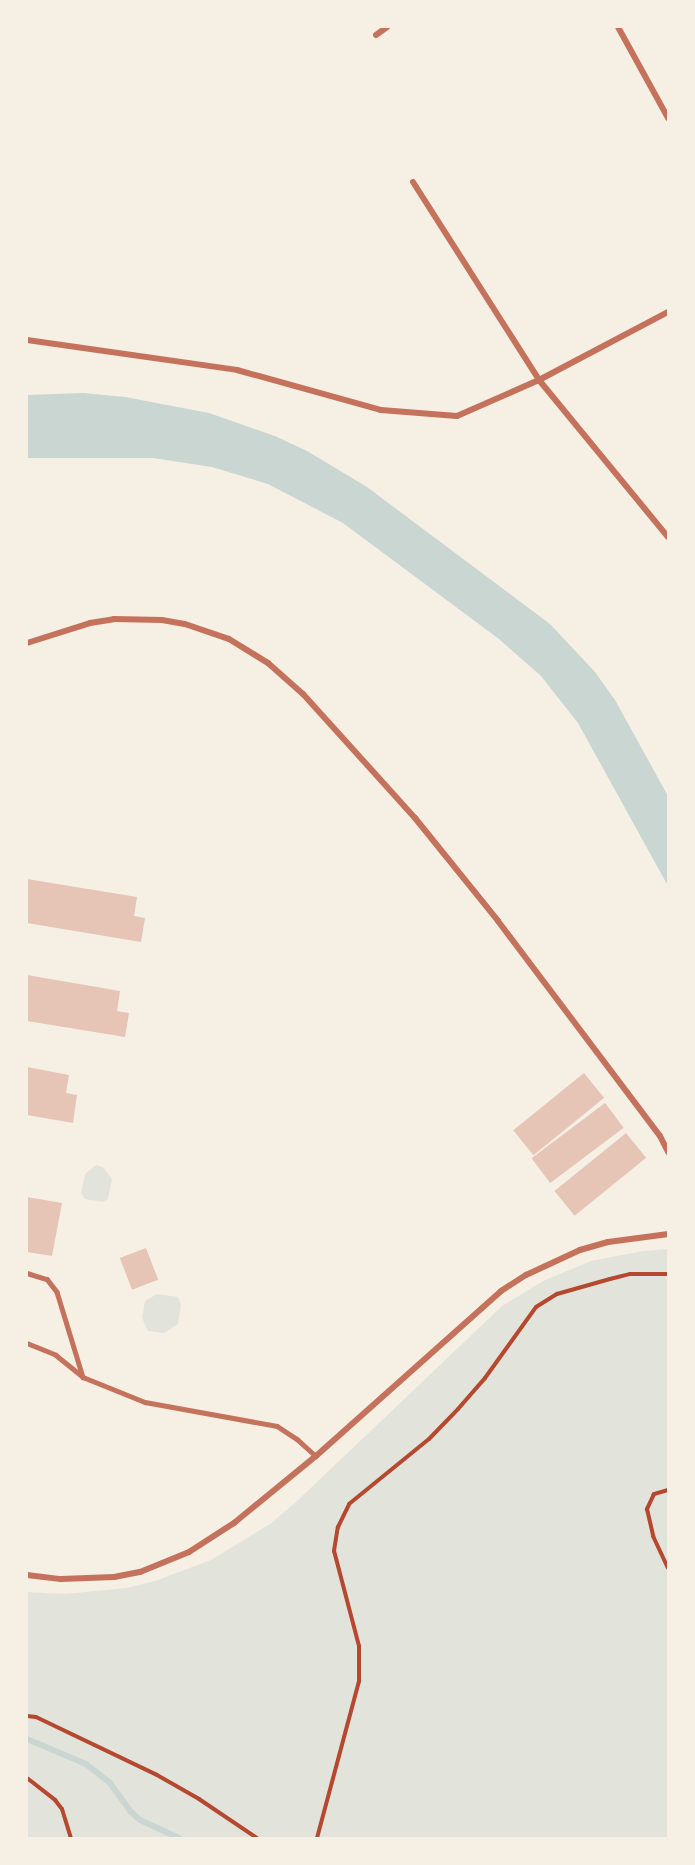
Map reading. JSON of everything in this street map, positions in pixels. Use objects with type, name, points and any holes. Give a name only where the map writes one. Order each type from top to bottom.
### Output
[{"type":"street","points":[[376,35],[387,27]]},
{"type":"street","points":[[618,27],[668,118]]},
{"type":"street","points":[[413,182],[539,380],[668,537]]},
{"type":"street","points":[[27,340],[237,370],[381,410],[458,416],[539,380],[668,312]]},
{"type":"street","points":[[27,643],[90,622],[114,619],[162,620],[218,635],[268,663],[303,694],[415,818],[512,940],[660,1137],[668,1152]]},
{"type":"street","points":[[27,1575],[87,1580],[122,1575],[165,1563],[213,1539],[316,1456],[477,1310],[526,1275],[553,1261],[608,1242],[668,1234]]},
{"type":"lane","points":[[27,1273],[47,1279],[57,1292],[83,1377]]},
{"type":"lane","points":[[27,1343],[56,1354],[83,1377],[145,1402],[277,1426],[291,1434],[316,1456]]},
{"type":"path","points":[[317,1838],[359,1681],[359,1646],[334,1551],[338,1527],[346,1510],[359,1494],[429,1439],[458,1409],[485,1377],[536,1307],[557,1294],[609,1279],[630,1274],[668,1274]]},
{"type":"path","points":[[668,1490],[654,1494],[647,1509],[653,1536],[668,1568]]},
{"type":"path","points":[[27,1716],[46,1722],[157,1775],[199,1799],[257,1838]]},
{"type":"path","points":[[27,1778],[55,1800],[66,1818],[71,1838]]},
{"type":"shaded area","points":[[83,393],[125,397],[209,413],[275,436],[307,451],[367,487],[550,624],[595,672],[615,700],[668,796],[668,886],[578,723],[541,676],[499,639],[343,523],[268,484],[212,467],[153,458],[27,458],[27,395]]},
{"type":"shaded area","points":[[96,1165],[103,1167],[112,1179],[108,1199],[103,1202],[85,1199],[81,1193],[85,1174]]},
{"type":"shaded area","points":[[668,1249],[668,1838],[27,1838],[27,1592],[65,1594],[126,1588],[155,1581],[211,1560],[270,1524],[296,1502],[502,1306],[545,1280],[591,1261],[643,1251]]},
{"type":"shaded area","points":[[157,1294],[178,1297],[181,1304],[178,1324],[164,1333],[148,1331],[142,1318],[145,1301]]},
{"type":"building","points":[[27,879],[137,897],[134,916],[145,918],[141,942],[27,923]]},
{"type":"building","points":[[27,975],[120,991],[117,1011],[129,1013],[125,1037],[27,1021]]},
{"type":"building","points":[[27,1067],[69,1075],[66,1093],[77,1095],[73,1123],[27,1115]]},
{"type":"building","points":[[584,1073],[604,1098],[533,1155],[513,1130]]},
{"type":"building","points":[[605,1103],[624,1128],[550,1183],[532,1158]]},
{"type":"building","points":[[626,1133],[646,1158],[575,1216],[555,1191]]},
{"type":"building","points":[[27,1197],[62,1203],[52,1256],[27,1252]]},
{"type":"building","points":[[146,1248],[158,1280],[132,1290],[120,1258]]},
{"type":"waterway","points":[[27,1739],[86,1764],[110,1783],[130,1811],[140,1820],[179,1838]]}]
